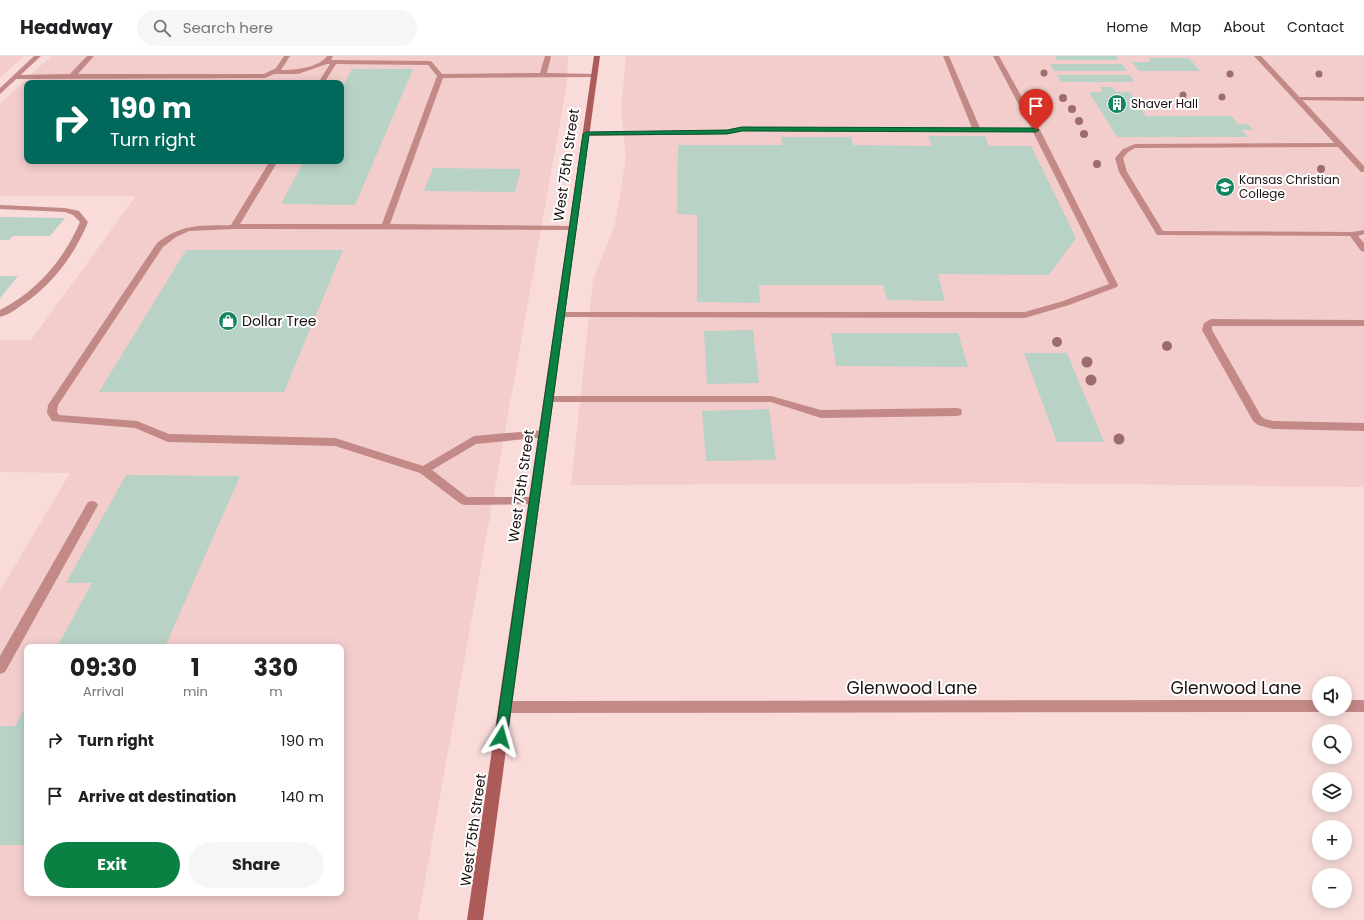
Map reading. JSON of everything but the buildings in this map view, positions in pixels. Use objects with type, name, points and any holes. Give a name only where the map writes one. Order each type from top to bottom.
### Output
[{"type":"main road","name":"West 75th Street","points":[[475,920],[597,56]]},
{"type":"street","points":[[0,92],[38,56]]},
{"type":"street","points":[[72,76],[91,56]]},
{"type":"street","points":[[16,77],[264,76],[278,69],[286,56]]},
{"type":"street","points":[[543,75],[548,56]]},
{"type":"street","points":[[946,56],[977,130]]},
{"type":"street","points":[[560,315],[1025,315],[1066,304],[1114,285],[1036,130],[996,56]]},
{"type":"street","points":[[1257,56],[1364,170]]},
{"type":"street","points":[[272,72],[298,72],[330,60],[430,63],[440,76]]},
{"type":"street","points":[[322,80],[330,60]]},
{"type":"street","points":[[440,76],[594,75]]},
{"type":"street","points":[[385,226],[440,76]]},
{"type":"street","points":[[1297,99],[1364,99]]},
{"type":"street","points":[[586,134],[727,132],[742,129],[1036,130]]},
{"type":"street","points":[[1340,145],[1135,146],[1122,152],[1120,158],[1123,172],[1160,233],[1352,234],[1364,232]]},
{"type":"street","points":[[234,227],[272,164]]},
{"type":"street","points":[[0,207],[65,210],[76,213],[84,222],[79,236],[65,259],[47,280],[26,299],[0,314]]},
{"type":"street","points":[[534,501],[465,501],[424,470],[335,442],[168,438],[137,425],[56,418],[52,413],[53,405],[160,245],[173,235],[188,229],[234,227],[385,226],[573,228]]},
{"type":"street","points":[[1352,234],[1364,249]]},
{"type":"street","points":[[1364,323],[1212,322],[1207,325],[1207,330],[1257,418],[1262,422],[1273,425],[1364,427]]},
{"type":"street","points":[[549,398],[771,399],[821,414],[957,412]]},
{"type":"street","points":[[424,470],[474,440],[543,434]]},
{"type":"street","points":[[0,668],[92,505]]},
{"type":"street","name":"Glenwood Lane","points":[[506,707],[1312,706]]},
{"type":"street","points":[[1352,706],[1364,706]]},
{"type":"shaded area","points":[[0,56],[24,56],[0,78]]},
{"type":"shaded area","points":[[51,56],[568,56],[567,84],[418,920],[0,920],[0,591],[70,473],[0,472],[0,340],[31,340],[136,196],[0,196],[0,104],[24,81],[24,164],[344,164],[344,80],[26,80]]},
{"type":"shaded area","points":[[626,56],[1364,56],[1364,487],[1019,483],[571,485],[593,280],[615,224],[626,158],[621,110]]},
{"type":"place","name":"Shaver Hall","points":[[1117,104]]},
{"type":"place","name":"Kansas Christian College","points":[[1225,187]]},
{"type":"place","name":"Dollar Tree","points":[[228,321]]},
{"type":"route","points":[[501,737],[586,134],[727,132],[742,129],[1036,130]]}]
